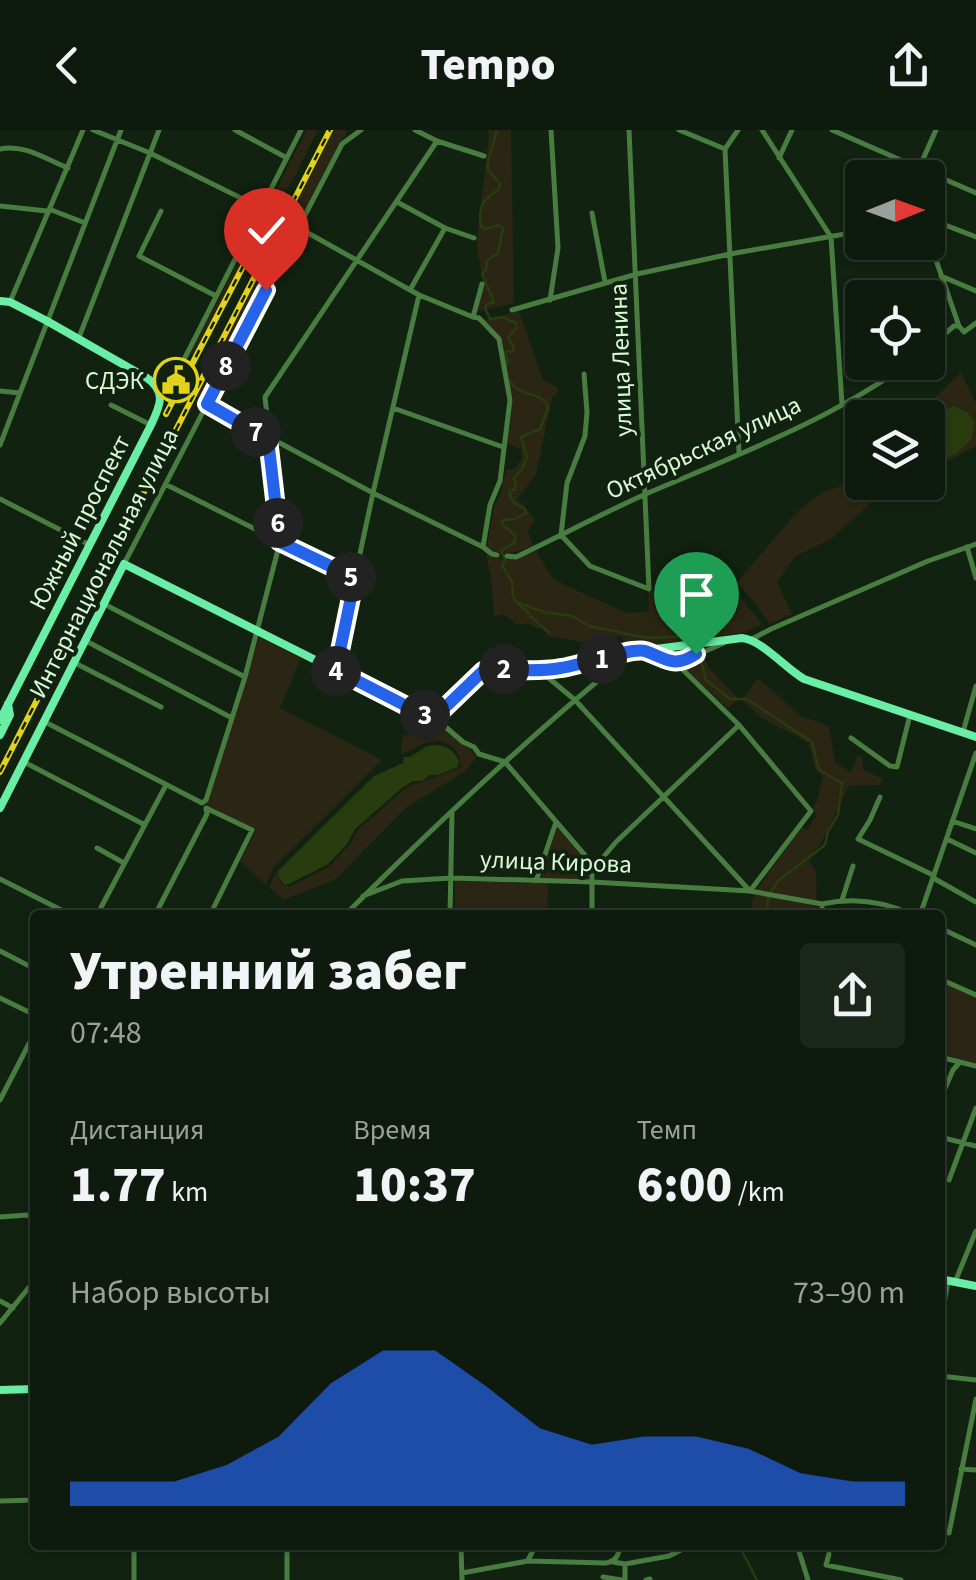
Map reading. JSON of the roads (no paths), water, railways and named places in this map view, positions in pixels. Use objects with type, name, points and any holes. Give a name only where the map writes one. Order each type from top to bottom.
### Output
[{"type":"main road","points":[[5,302],[151,381],[161,398]]},
{"type":"main road","name":"Южный проспект","points":[[0,720],[4,702],[90,546],[161,398]]},
{"type":"main road","points":[[124,564],[429,716],[483,671],[559,669],[644,650],[752,639],[804,679],[976,736]]},
{"type":"main road","name":"Интернациональная улица","points":[[0,808],[124,564]]},
{"type":"main road","points":[[0,735],[10,714],[4,702]]},
{"type":"main road","points":[[948,1280],[976,1286]]},
{"type":"main road","points":[[0,1390],[30,1390]]},
{"type":"street","points":[[5,302],[83,130]]},
{"type":"street","points":[[93,130],[150,153],[261,208]]},
{"type":"street","points":[[0,445],[121,130]]},
{"type":"street","points":[[78,340],[159,130]]},
{"type":"street","points":[[235,130],[287,158]]},
{"type":"street","name":"Южный проспект","points":[[161,398],[302,130]]},
{"type":"street","name":"Интернациональная улица","points":[[124,564],[342,144],[361,130]]},
{"type":"street","points":[[415,130],[484,156]]},
{"type":"street","points":[[550,300],[558,248],[551,130]]},
{"type":"street","name":"улица Ленина","points":[[561,535],[590,566],[648,589],[628,130]]},
{"type":"street","points":[[680,130],[725,150]]},
{"type":"street","points":[[738,130],[725,150],[740,454]]},
{"type":"street","points":[[762,130],[831,237],[842,404]]},
{"type":"street","points":[[779,158],[792,130]]},
{"type":"street","points":[[832,130],[900,160]]},
{"type":"street","points":[[922,160],[936,130]]},
{"type":"street","points":[[158,910],[206,814],[204,805],[245,677],[280,542],[265,396],[437,140]]},
{"type":"street","points":[[0,149],[13,146],[68,168]]},
{"type":"street","points":[[945,180],[976,193]]},
{"type":"street","points":[[397,202],[445,228],[474,238]]},
{"type":"street","points":[[0,206],[48,210],[85,223]]},
{"type":"street","points":[[160,212],[139,256],[216,296]]},
{"type":"street","points":[[592,213],[605,282]]},
{"type":"street","points":[[945,225],[976,237]]},
{"type":"street","points":[[299,228],[410,290],[480,318],[498,339],[510,400],[509,425],[500,481],[490,505],[482,547]]},
{"type":"street","points":[[410,290],[445,228]]},
{"type":"street","points":[[512,310],[636,274],[845,234]]},
{"type":"street","points":[[936,260],[958,326],[964,332],[976,323]]},
{"type":"street","points":[[941,276],[976,290]]},
{"type":"street","points":[[473,317],[482,284]]},
{"type":"street","points":[[336,670],[419,294]]},
{"type":"street","points":[[945,334],[958,326]]},
{"type":"street","points":[[561,535],[568,483],[585,436],[584,374]]},
{"type":"street","name":"Октябрьская улица","points":[[507,556],[516,556],[740,454],[842,404],[881,380]]},
{"type":"street","points":[[0,391],[20,393]]},
{"type":"street","points":[[207,404],[498,555]]},
{"type":"street","points":[[110,405],[151,425]]},
{"type":"street","points":[[393,408],[503,447]]},
{"type":"street","points":[[166,485],[355,578]]},
{"type":"street","points":[[0,500],[90,546]]},
{"type":"street","points":[[752,639],[928,561],[976,544]]},
{"type":"street","points":[[967,547],[976,578]]},
{"type":"street","points":[[104,604],[245,677]]},
{"type":"street","points":[[86,641],[232,718]]},
{"type":"street","points":[[644,650],[682,662],[704,646]]},
{"type":"street","points":[[539,670],[575,700],[750,890],[811,811],[739,725],[675,662]]},
{"type":"street","points":[[75,663],[161,708]]},
{"type":"street","points":[[350,910],[505,762],[612,669]]},
{"type":"street","points":[[963,732],[976,686]]},
{"type":"street","points":[[851,738],[896,768],[910,715]]},
{"type":"street","points":[[429,716],[479,754],[505,762],[594,867]]},
{"type":"street","points":[[44,722],[252,830],[212,910]]},
{"type":"street","points":[[592,910],[594,867],[739,725]]},
{"type":"street","points":[[918,910],[976,753]]},
{"type":"street","points":[[24,762],[145,825]]},
{"type":"street","points":[[100,910],[167,785]]},
{"type":"street","points":[[880,797],[858,839],[976,902]]},
{"type":"street","points":[[450,910],[452,811]]},
{"type":"street","points":[[952,820],[976,829]]},
{"type":"street","points":[[536,881],[556,822]]},
{"type":"street","points":[[946,838],[976,854]]},
{"type":"street","points":[[97,848],[124,863]]},
{"type":"street","points":[[842,900],[852,866]]},
{"type":"street","points":[[0,878],[61,910]]},
{"type":"street","name":"улица Кирова","points":[[363,896],[402,881],[451,878],[750,890],[822,904]]},
{"type":"street","points":[[822,910],[822,904],[842,900],[880,903],[901,910]]},
{"type":"street","points":[[945,930],[976,945]]},
{"type":"street","points":[[0,951],[30,967]]},
{"type":"street","points":[[945,982],[976,995]]},
{"type":"street","points":[[0,998],[30,1013]]},
{"type":"street","points":[[0,1100],[30,1042]]},
{"type":"street","points":[[945,1059],[976,1066]]},
{"type":"street","points":[[945,1088],[960,1062]]},
{"type":"street","points":[[0,1075],[10,1080]]},
{"type":"street","points":[[949,1180],[976,1108]]},
{"type":"street","points":[[945,1138],[976,1146]]},
{"type":"street","points":[[0,1216],[30,1216]]},
{"type":"street","points":[[948,1280],[976,1231]]},
{"type":"street","points":[[0,1323],[30,1286]]},
{"type":"street","points":[[0,1301],[13,1308]]},
{"type":"street","points":[[945,1377],[976,1380]]},
{"type":"street","points":[[945,1533],[949,1534],[976,1399]]},
{"type":"street","points":[[961,1469],[976,1470]]},
{"type":"street","points":[[0,1501],[30,1500]]},
{"type":"street","points":[[134,1550],[134,1580]]},
{"type":"street","points":[[287,1550],[287,1580]]},
{"type":"street","points":[[461,1550],[462,1576],[528,1561],[625,1564],[669,1556],[679,1550]]},
{"type":"street","points":[[528,1561],[534,1550]]},
{"type":"street","points":[[613,1562],[620,1550]]},
{"type":"street","points":[[798,1550],[808,1580]]},
{"type":"street","points":[[829,1554],[826,1566],[901,1580]]},
{"type":"street","points":[[603,1577],[624,1580],[625,1564]]},
{"type":"waterway","points":[[497,130],[488,170],[500,183],[499,189],[482,204],[480,220],[481,227],[486,229],[498,225],[503,228],[498,253],[487,260],[482,274],[494,302],[485,308],[490,319],[502,317],[516,323],[517,328],[508,337],[514,348],[505,353],[506,366]]},
{"type":"waterway","points":[[508,379],[521,391],[546,401],[548,408],[540,429],[521,437],[527,457],[514,478],[516,485],[510,495],[526,513],[503,520],[502,524],[515,536],[515,542],[501,551],[516,602],[572,616],[589,626],[637,636],[692,636],[706,680],[730,699],[747,699],[812,742],[819,770],[842,783],[838,815],[825,845],[779,880],[769,895],[767,910]]},
{"type":"waterway","points":[[518,604],[529,613]]},
{"type":"waterway","points":[[530,616],[549,632]]},
{"type":"waterway","points":[[742,1550],[757,1580]]},
{"type":"railway","points":[[0,772],[330,130]]},
{"type":"railway","points":[[166,414],[249,255]]},
{"type":"place","name":"СДЭК","points":[[176,380]]}]
